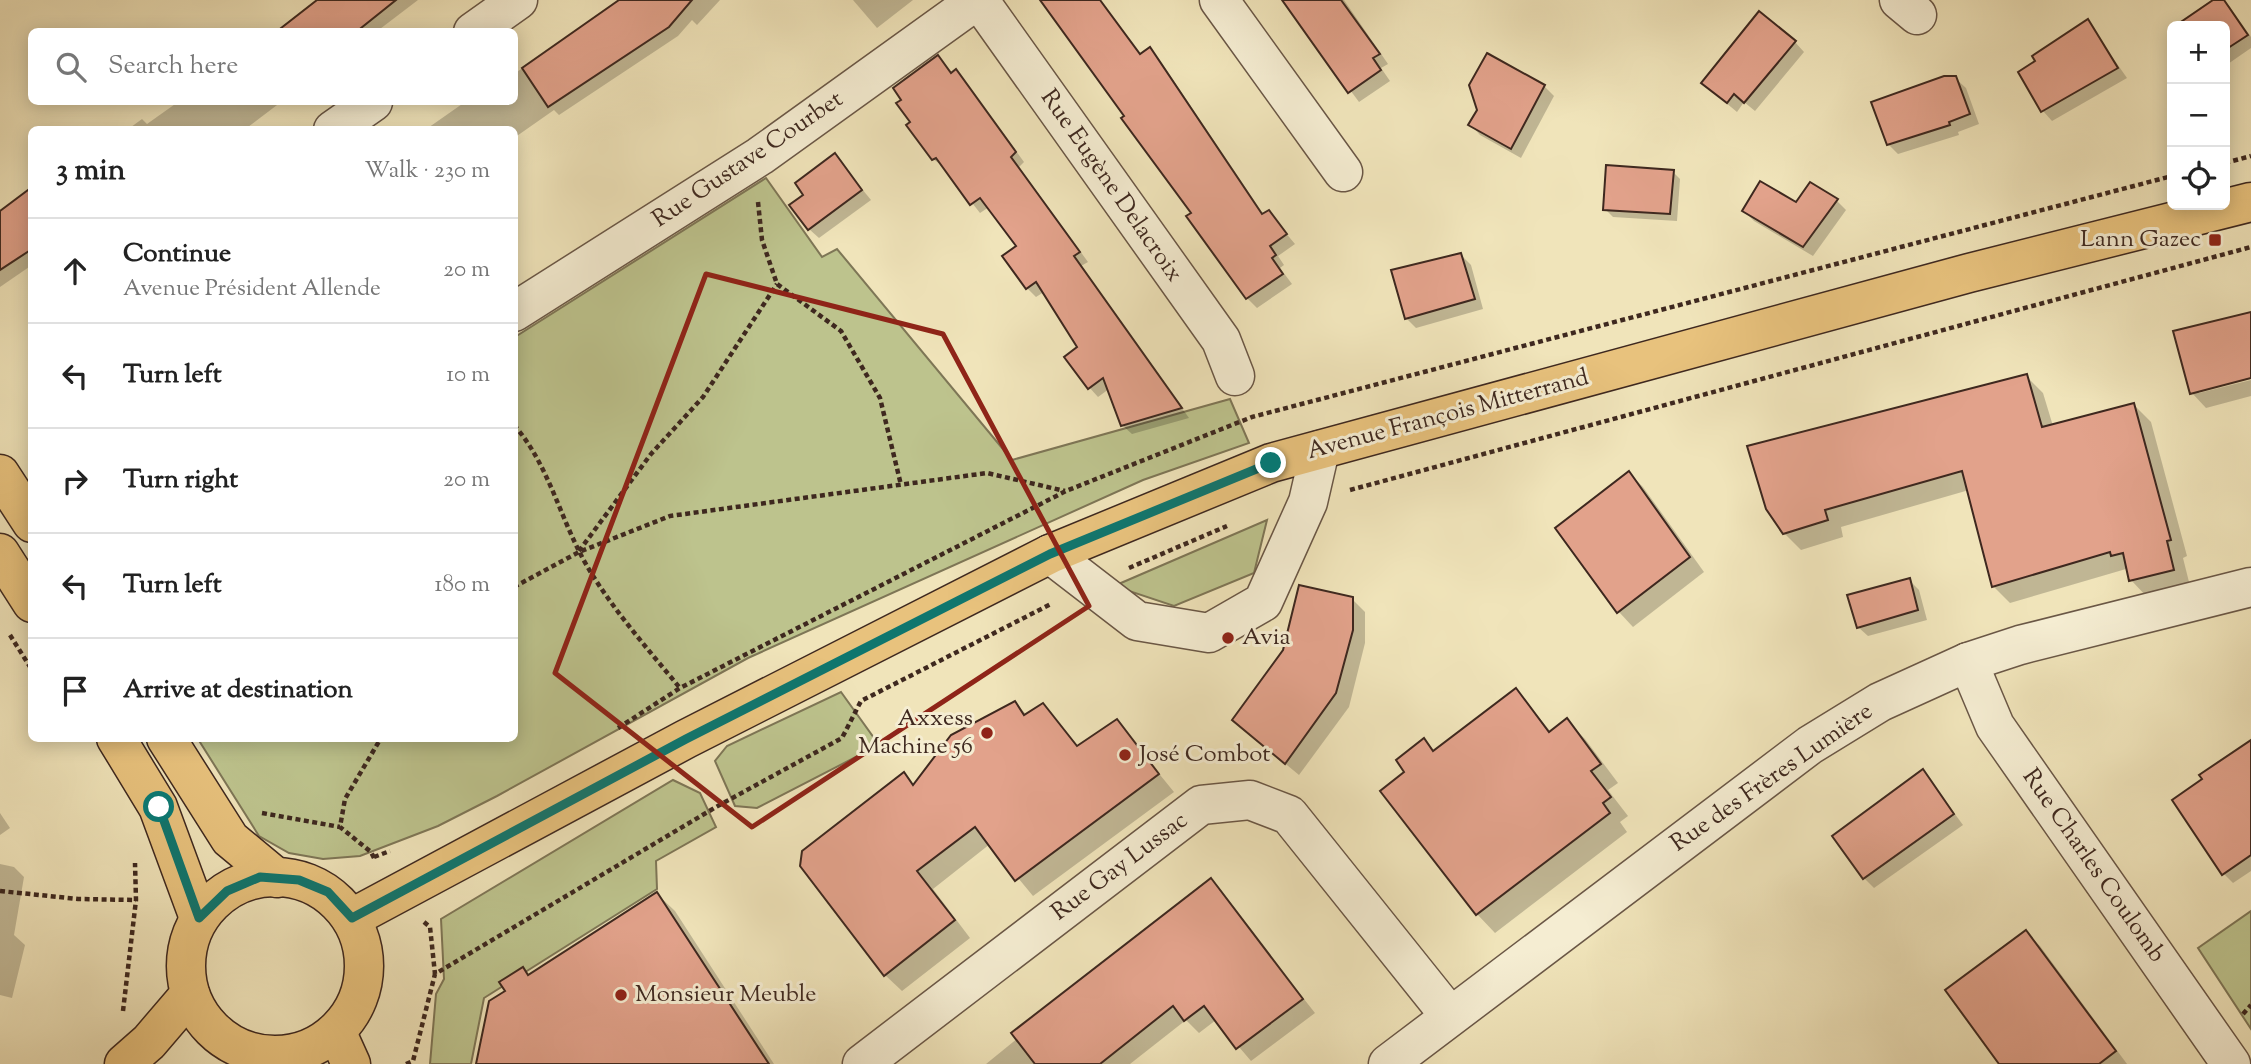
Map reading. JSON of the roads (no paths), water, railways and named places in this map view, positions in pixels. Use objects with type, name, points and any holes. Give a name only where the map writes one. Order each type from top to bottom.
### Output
[{"type":"main road","name":"Avenue François Mitterrand","points":[[352,918],[686,739],[1050,554],[1271,463],[1969,273],[2251,202]]},
{"type":"main road","points":[[0,474],[28,517]]},
{"type":"main road","points":[[0,553],[19,616]]},
{"type":"main road","points":[[118,742],[159,807],[199,918]]},
{"type":"main road","points":[[169,742],[230,839],[278,878]]},
{"type":"main road","points":[[260,877],[299,880],[328,892],[352,918],[365,957],[360,998],[344,1048],[275,1057],[228,1056],[190,994],[184,954],[199,918],[227,891],[260,877]]},
{"type":"main road","points":[[137,1053],[190,994]]},
{"type":"street","points":[[479,28],[518,0]]},
{"type":"street","name":"Rue Gustave Courbet","points":[[518,309],[760,156],[978,0]]},
{"type":"street","name":"Rue Eugène Delacroix","points":[[978,0],[1221,340],[1235,376]]},
{"type":"street","points":[[1219,0],[1343,172]]},
{"type":"street","points":[[339,126],[369,105]]},
{"type":"street","points":[[1050,554],[1137,621],[1209,633],[1263,602],[1308,502],[1320,450]]},
{"type":"street","name":"Rue des Frères Lumière","points":[[1388,1064],[1810,745],[1880,702],[1968,662],[2020,645],[2251,587]]},
{"type":"street","name":"Rue Charles Coulomb","points":[[1968,662],[1995,726],[2231,1064]]},
{"type":"street","name":"Rue Gay Lussac","points":[[862,1064],[1200,805],[1250,800],[1289,816],[1450,1016]]},
{"type":"place","name":"Lann Gazec","points":[[2215,240]]},
{"type":"place","name":"Avia","points":[[1228,638]]},
{"type":"place","name":"Axxess Machine 56","points":[[987,733]]},
{"type":"place","name":"José Combot","points":[[1125,755]]},
{"type":"place","name":"Monsieur Meuble","points":[[621,995]]}]
